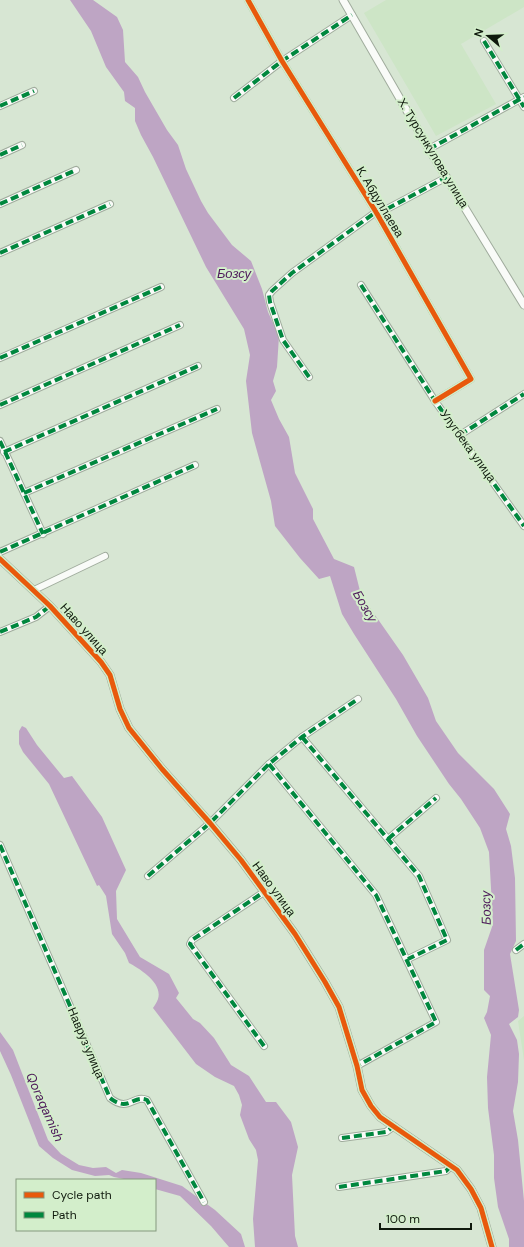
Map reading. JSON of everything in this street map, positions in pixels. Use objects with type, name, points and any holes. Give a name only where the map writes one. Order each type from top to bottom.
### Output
[{"type":"street","name":"К. Абдуллаева","points":[[248,0],[282,61],[376,212],[471,379],[435,401]]},
{"type":"street","name":"Х. Турсункулова улица","points":[[343,0],[429,149],[524,305]]},
{"type":"street","points":[[234,98],[282,61],[352,15]]},
{"type":"street","points":[[484,41],[522,98],[524,107]]},
{"type":"street","points":[[0,106],[34,91]]},
{"type":"street","points":[[429,149],[522,98]]},
{"type":"street","points":[[0,155],[22,145]]},
{"type":"street","points":[[0,204],[76,170]]},
{"type":"street","points":[[309,377],[283,340],[270,302],[269,296],[272,291],[292,273],[376,212],[385,210],[447,177]]},
{"type":"street","points":[[0,253],[110,204]]},
{"type":"street","name":"Улугбека улица","points":[[361,285],[435,401],[524,526]]},
{"type":"street","points":[[0,358],[161,287]]},
{"type":"street","points":[[0,405],[180,325]]},
{"type":"street","points":[[4,452],[198,366]]},
{"type":"street","points":[[460,435],[524,394]]},
{"type":"street","points":[[24,493],[217,409]]},
{"type":"street","points":[[0,441],[43,534]]},
{"type":"street","points":[[0,552],[196,465]]},
{"type":"street","points":[[34,590],[105,556]]},
{"type":"street","name":"Наво улица","points":[[0,559],[50,606],[101,662],[110,675],[120,709],[129,728],[162,769],[241,860],[294,934],[325,982],[345,1024],[362,1090],[371,1106],[380,1117],[457,1170],[471,1188],[481,1208],[492,1247]]},
{"type":"street","points":[[0,632],[36,617],[50,606]]},
{"type":"street","points":[[148,876],[210,823],[269,764],[302,737],[358,699]]},
{"type":"street","points":[[302,737],[419,876],[447,940],[408,959]]},
{"type":"street","points":[[269,764],[376,895],[408,959],[436,1022],[357,1066]]},
{"type":"street","points":[[388,839],[436,798]]},
{"type":"street","name":"Навруз улица","points":[[0,845],[110,1098],[123,1105],[139,1100],[147,1100],[204,1202]]},
{"type":"street","points":[[264,892],[190,942],[192,948],[264,1046]]},
{"type":"street","points":[[516,950],[524,944]]},
{"type":"street","points":[[342,1138],[386,1132],[394,1126]]},
{"type":"street","points":[[339,1187],[446,1171],[451,1166]]},
{"type":"shaded area","points":[[386,0],[524,0],[524,7],[461,44],[496,104],[436,136],[364,13]]},
{"type":"shaded area","points":[[524,1016],[524,1060],[518,1021]]},
{"type":"water","name":"Бозсу","points":[[70,0],[93,0],[117,17],[123,30],[125,62],[138,77],[167,130],[178,145],[186,169],[201,201],[232,245],[251,261],[262,289],[268,312],[279,336],[277,367],[273,381],[276,391],[271,400],[289,437],[295,473],[313,509],[313,519],[334,559],[354,567],[361,595],[403,655],[428,698],[436,721],[458,753],[494,789],[510,814],[506,829],[511,846],[515,878],[516,941],[510,954],[519,1010],[518,1017],[509,1024],[517,1040],[519,1054],[518,1082],[513,1111],[518,1140],[524,1201],[524,1247],[509,1247],[509,1239],[498,1207],[494,1178],[494,1155],[488,1108],[487,1077],[491,1035],[484,1018],[487,1012],[490,996],[484,990],[484,950],[493,924],[489,852],[480,828],[417,736],[396,699],[342,614],[330,576],[319,579],[300,558],[275,526],[271,501],[252,433],[246,381],[250,355],[244,329],[206,267],[141,135],[135,121],[135,108],[125,101],[124,92],[106,67],[91,31]]},
{"type":"water","points":[[22,726],[26,728],[37,745],[64,778],[72,776],[102,817],[126,870],[116,891],[117,919],[140,957],[169,974],[179,993],[176,998],[193,1019],[200,1023],[214,1038],[231,1065],[249,1076],[266,1102],[276,1102],[291,1122],[298,1147],[292,1175],[295,1236],[298,1247],[255,1247],[253,1219],[258,1160],[256,1150],[249,1139],[240,1115],[242,1105],[239,1095],[234,1086],[215,1077],[196,1064],[153,1008],[158,999],[159,993],[157,987],[150,977],[129,963],[125,953],[112,934],[106,896],[99,885],[97,886],[49,784],[23,752],[19,744],[19,731]]},
{"type":"water","points":[[0,1032],[13,1050],[48,1140],[61,1154],[79,1165],[93,1168],[106,1167],[116,1173],[122,1170],[141,1173],[182,1186],[215,1210],[241,1234],[245,1247],[229,1247],[211,1226],[180,1196],[156,1189],[156,1179],[124,1179],[109,1175],[95,1176],[72,1170],[53,1158],[39,1146],[0,1051]]},
{"type":"marked path","points":[[234,98],[282,61],[352,15]]},
{"type":"marked path","points":[[484,41],[524,107]]},
{"type":"marked path","points":[[0,106],[34,91]]},
{"type":"marked path","points":[[429,149],[524,97]]},
{"type":"marked path","points":[[0,155],[22,145]]},
{"type":"marked path","points":[[0,204],[76,170]]},
{"type":"marked path","points":[[309,377],[283,340],[269,295],[292,273],[376,212],[385,210],[447,177]]},
{"type":"marked path","points":[[0,253],[110,204]]},
{"type":"marked path","points":[[361,285],[435,401],[524,526]]},
{"type":"marked path","points":[[0,358],[161,287]]},
{"type":"marked path","points":[[0,405],[180,325]]},
{"type":"marked path","points":[[4,452],[198,366]]},
{"type":"marked path","points":[[460,435],[524,394]]},
{"type":"marked path","points":[[24,493],[217,409]]},
{"type":"marked path","points":[[0,441],[43,534]]},
{"type":"marked path","points":[[0,552],[195,465]]},
{"type":"marked path","points":[[0,632],[36,617],[50,606]]},
{"type":"marked path","points":[[148,876],[210,823],[269,764],[302,737],[358,699]]},
{"type":"marked path","points":[[302,737],[419,876],[447,940],[408,959]]},
{"type":"marked path","points":[[269,764],[376,895],[436,1022],[357,1066]]},
{"type":"marked path","points":[[388,839],[436,798]]},
{"type":"marked path","points":[[0,845],[110,1098],[122,1104],[138,1099],[147,1100],[204,1202]]},
{"type":"marked path","points":[[264,892],[192,940],[190,944],[264,1046]]},
{"type":"marked path","points":[[516,950],[524,944]]},
{"type":"marked path","points":[[342,1138],[386,1132],[394,1126]]},
{"type":"marked path","points":[[339,1187],[446,1171],[451,1166]]},
{"type":"cycle path","points":[[248,0],[282,61],[376,212],[471,379],[435,401]]},
{"type":"cycle path","points":[[0,559],[50,606],[101,662],[110,675],[120,709],[129,728],[162,769],[241,860],[295,934],[325,982],[339,1007],[357,1066],[362,1090],[371,1106],[380,1117],[457,1170],[471,1189],[481,1208],[492,1247]]},
{"type":"water label","name":"Qoraqamish","points":[[45,1107]]}]
